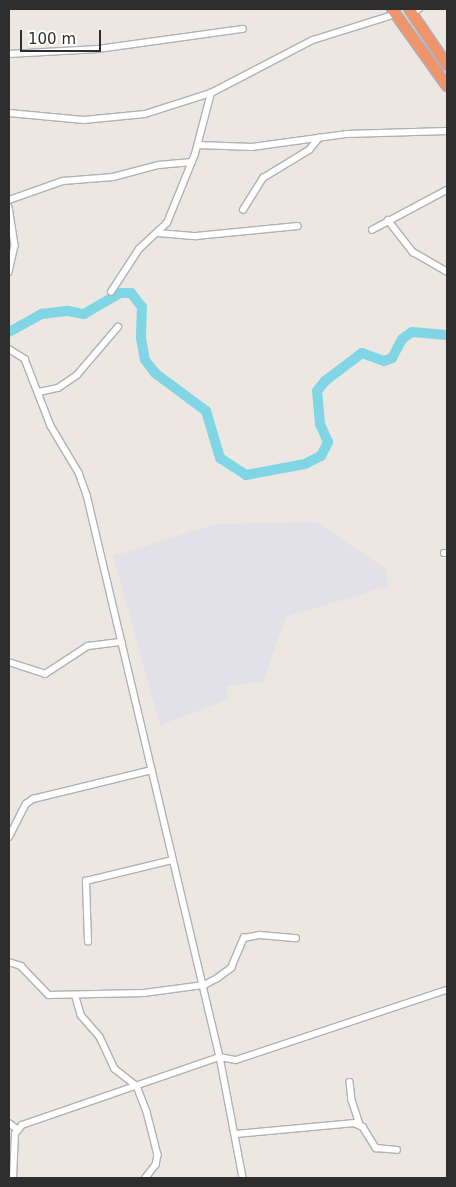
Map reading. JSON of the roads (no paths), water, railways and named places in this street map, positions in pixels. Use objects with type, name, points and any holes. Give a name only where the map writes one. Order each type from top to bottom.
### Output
[{"type":"highway","points":[[413,10],[447,65]]},
{"type":"highway","points":[[394,11],[447,86]]},
{"type":"street","points":[[9,113],[84,120],[119,119],[211,93],[313,40],[394,11]]},
{"type":"street","points":[[9,54],[98,49],[243,29]]},
{"type":"street","points":[[111,292],[139,249],[167,223],[198,145],[211,93]]},
{"type":"street","points":[[198,145],[252,147],[357,133],[447,131]]},
{"type":"street","points":[[243,210],[263,178],[309,150],[319,138]]},
{"type":"street","points":[[9,200],[63,181],[113,177],[158,165],[192,162]]},
{"type":"street","points":[[372,230],[447,190]]},
{"type":"street","points":[[9,207],[15,246],[9,272]]},
{"type":"street","points":[[388,220],[414,252],[447,272]]},
{"type":"street","points":[[158,233],[196,236],[298,226]]},
{"type":"street","points":[[39,392],[58,388],[77,375],[118,327]]},
{"type":"street","points":[[9,349],[25,359],[51,426],[79,473],[88,495],[172,860],[204,985],[244,1178]]},
{"type":"street","points":[[9,662],[45,674],[88,646],[122,642]]},
{"type":"street","points":[[9,837],[26,804],[33,799],[152,770]]},
{"type":"street","points":[[88,942],[86,881],[172,860]]},
{"type":"street","points":[[9,962],[21,966],[49,995],[76,996],[144,993],[204,985],[231,968],[244,938],[260,935],[296,938]]},
{"type":"street","points":[[13,1178],[17,1129],[22,1125],[220,1057],[236,1060],[447,990]]},
{"type":"street","points":[[76,996],[79,1011],[100,1036],[115,1069],[137,1086],[158,1155],[156,1165],[146,1178]]},
{"type":"street","points":[[350,1082],[352,1100],[360,1124],[376,1148],[397,1150]]},
{"type":"street","points":[[9,1123],[17,1129]]},
{"type":"street","points":[[236,1134],[316,1125],[360,1124]]},
{"type":"waterway","points":[[9,332],[42,314],[68,311],[84,314],[120,293],[131,293],[142,307],[141,338],[145,360],[155,373],[206,411],[220,458],[246,475],[305,464],[321,456],[328,442],[320,424],[317,391],[325,381],[362,353],[384,361],[392,358],[402,339],[412,332],[447,335]]}]
